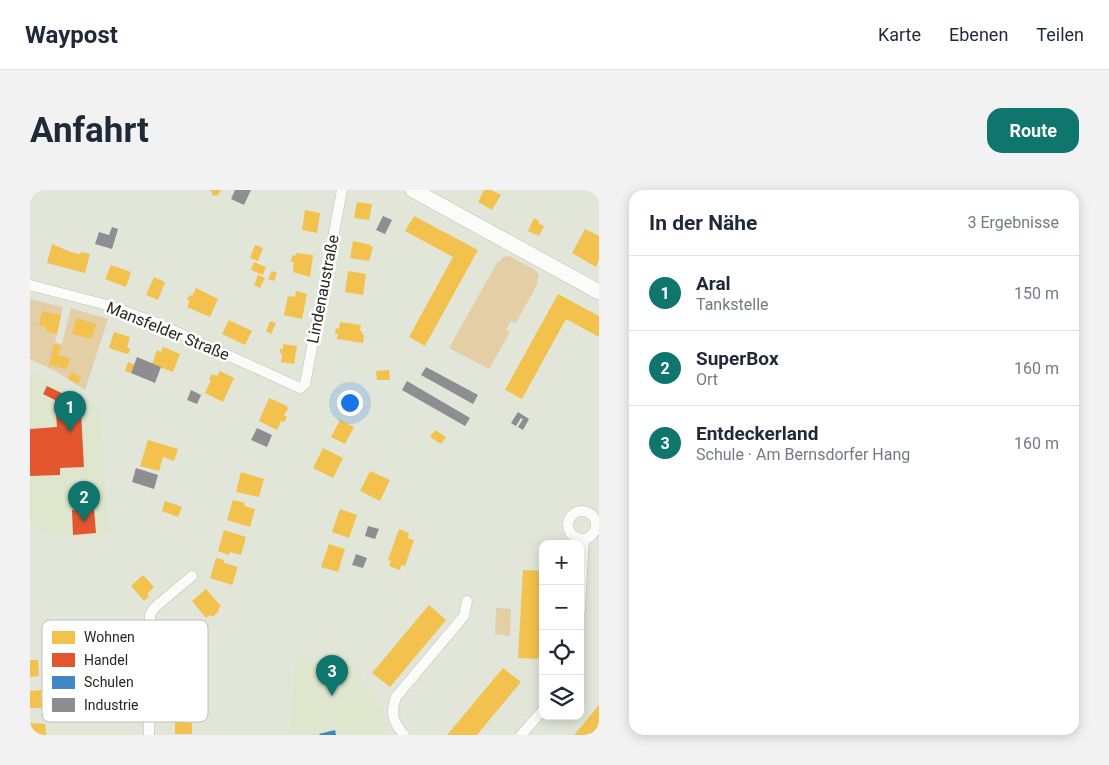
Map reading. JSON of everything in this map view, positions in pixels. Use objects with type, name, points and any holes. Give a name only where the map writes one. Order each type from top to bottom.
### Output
[{"type":"street","name":"Lindenaustraße","points":[[302,387],[305,384],[342,190]]},
{"type":"street","points":[[413,190],[599,292]]},
{"type":"street","name":"Mansfelder Straße","points":[[30,285],[107,305],[157,323],[297,388],[302,387]]},
{"type":"street","points":[[581,585],[584,539]]},
{"type":"street","points":[[150,620],[150,615],[154,608],[192,576]]},
{"type":"street","points":[[404,735],[396,725],[392,714],[392,707],[396,697],[464,616],[467,601]]},
{"type":"street","points":[[521,735],[539,715]]},
{"type":"street","points":[[149,722],[149,735]]},
{"type":"shaded area","points":[[509,256],[535,270],[539,275],[538,283],[516,323],[511,321],[506,330],[510,332],[489,369],[449,348],[498,261],[500,262],[503,257]]},
{"type":"shaded area","points":[[30,299],[63,307],[55,342],[62,344],[71,308],[108,319],[85,390],[55,371],[30,359]]},
{"type":"shaded area","points":[[30,372],[99,405],[109,533],[68,537],[30,526]]},
{"type":"shaded area","points":[[496,608],[511,609],[510,636],[495,634]]},
{"type":"shaded area","points":[[295,659],[360,667],[362,683],[383,709],[387,735],[290,735]]},
{"type":"building: Wohnen","points":[[208,190],[221,190],[217,196],[212,195],[212,192]]},
{"type":"building: Wohnen","points":[[484,190],[491,190],[501,195],[492,210],[478,202]]},
{"type":"building: Wohnen","points":[[357,202],[372,204],[369,220],[354,218]]},
{"type":"building: Wohnen","points":[[305,210],[320,213],[317,233],[302,230]]},
{"type":"building: Wohnen","points":[[414,216],[478,250],[425,346],[409,337],[453,257],[405,231]]},
{"type":"building: Wohnen","points":[[534,218],[544,226],[539,236],[528,231]]},
{"type":"building: Wohnen","points":[[585,229],[599,236],[599,260],[596,267],[572,253]]},
{"type":"building: Wohnen","points":[[353,241],[373,247],[369,261],[350,258]]},
{"type":"building: Wohnen","points":[[52,244],[71,252],[90,254],[85,273],[47,263]]},
{"type":"building: Wohnen","points":[[255,245],[263,248],[258,261],[250,258]]},
{"type":"building: Wohnen","points":[[296,253],[313,255],[310,277],[293,272],[294,262],[291,262],[292,255],[295,256]]},
{"type":"building: Wohnen","points":[[254,262],[266,267],[263,275],[251,270]]},
{"type":"building: Wohnen","points":[[111,265],[131,272],[126,287],[105,279]]},
{"type":"building: Wohnen","points":[[272,271],[277,273],[274,281],[268,279]]},
{"type":"building: Wohnen","points":[[348,271],[366,274],[363,295],[345,292]]},
{"type":"building: Wohnen","points":[[258,275],[265,278],[260,288],[254,285]]},
{"type":"building: Wohnen","points":[[154,277],[165,282],[158,300],[146,295]]},
{"type":"building: Wohnen","points":[[196,288],[218,299],[210,317],[187,307],[190,301],[187,300],[189,295],[192,296]]},
{"type":"building: Wohnen","points":[[296,291],[307,294],[302,319],[284,315],[288,296],[295,297]]},
{"type":"building: Wohnen","points":[[558,294],[599,316],[599,337],[566,319],[522,399],[505,390]]},
{"type":"building: Wohnen","points":[[42,311],[61,315],[57,334],[46,331],[44,326],[39,325]]},
{"type":"building: Wohnen","points":[[76,318],[96,324],[92,339],[72,334]]},
{"type":"building: Wohnen","points":[[229,320],[252,331],[245,345],[222,334]]},
{"type":"building: Wohnen","points":[[270,321],[276,323],[271,334],[266,331]]},
{"type":"building: Wohnen","points":[[340,322],[361,325],[360,331],[364,335],[363,343],[337,339],[338,334],[335,333],[336,328],[339,329]]},
{"type":"building: Wohnen","points":[[114,332],[130,337],[127,347],[130,349],[129,353],[109,348]]},
{"type":"building: Wohnen","points":[[54,344],[61,346],[58,355],[70,358],[67,369],[49,365]]},
{"type":"building: Wohnen","points":[[283,344],[297,346],[294,364],[281,362],[282,354],[280,349],[283,349]]},
{"type":"building: Wohnen","points":[[163,347],[180,354],[173,372],[152,364],[157,350],[161,352]]},
{"type":"building: Wohnen","points":[[128,362],[134,364],[131,373],[125,371]]},
{"type":"building: Wohnen","points":[[389,370],[390,380],[377,380],[376,371]]},
{"type":"building: Wohnen","points":[[220,371],[234,378],[223,402],[205,393],[212,374],[217,376]]},
{"type":"building: Wohnen","points":[[71,372],[81,377],[78,384],[68,379]]},
{"type":"building: Wohnen","points":[[269,398],[287,406],[288,409],[284,415],[287,417],[284,422],[281,421],[277,430],[259,421]]},
{"type":"building: Wohnen","points":[[340,420],[354,427],[345,444],[331,437]]},
{"type":"building: Wohnen","points":[[435,430],[446,437],[441,444],[430,437]]},
{"type":"building: Wohnen","points":[[148,440],[178,449],[174,461],[163,457],[159,471],[140,466]]},
{"type":"building: Wohnen","points":[[323,448],[343,458],[333,478],[313,468]]},
{"type":"building: Wohnen","points":[[370,471],[390,480],[380,501],[360,491]]},
{"type":"building: Wohnen","points":[[241,472],[264,479],[259,497],[236,492]]},
{"type":"building: Wohnen","points":[[233,500],[245,503],[244,506],[255,509],[250,527],[227,520]]},
{"type":"building: Wohnen","points":[[165,501],[182,507],[178,517],[162,511]]},
{"type":"building: Wohnen","points":[[340,509],[357,515],[349,538],[332,532]]},
{"type":"building: Wohnen","points":[[399,529],[409,533],[408,538],[414,540],[405,566],[401,565],[400,570],[389,566],[391,561],[388,560]]},
{"type":"building: Wohnen","points":[[224,530],[246,537],[241,555],[230,552],[229,555],[218,551]]},
{"type":"building: Wohnen","points":[[329,544],[345,549],[338,572],[321,567]]},
{"type":"building: Wohnen","points":[[216,558],[224,560],[224,563],[238,567],[232,585],[210,578]]},
{"type":"building: Wohnen","points":[[523,570],[539,571],[539,659],[518,658]]},
{"type":"building: Wohnen","points":[[143,575],[154,587],[147,594],[149,596],[144,601],[131,586]]},
{"type":"building: Wohnen","points":[[206,589],[221,606],[218,609],[219,611],[212,617],[210,615],[206,618],[192,601]]},
{"type":"building: Wohnen","points":[[429,605],[446,620],[390,687],[372,673]]},
{"type":"building: Wohnen","points":[[30,660],[38,660],[39,676],[30,677]]},
{"type":"building: Wohnen","points":[[503,668],[521,682],[477,735],[447,735]]},
{"type":"building: Wohnen","points":[[41,690],[42,708],[30,708],[30,691]]},
{"type":"building: Wohnen","points":[[599,705],[599,735],[574,735],[581,727]]},
{"type":"building: Wohnen","points":[[175,722],[192,723],[192,734],[175,734]]},
{"type":"building: Wohnen","points":[[30,723],[45,724],[46,735],[30,735]]},
{"type":"building: Handel","points":[[47,386],[76,400],[72,408],[81,412],[84,467],[60,468],[60,475],[30,476],[30,429],[57,427],[55,400],[43,394]]},
{"type":"building: Handel","points":[[94,509],[96,533],[73,535],[72,510]]},
{"type":"building: Schulen","points":[[335,730],[336,735],[319,734]]},
{"type":"building: Industrie","points":[[235,190],[251,190],[244,205],[231,199]]},
{"type":"building: Industrie","points":[[383,216],[392,220],[385,234],[376,230]]},
{"type":"building: Industrie","points":[[112,227],[118,229],[112,249],[95,244],[99,232],[109,235]]},
{"type":"building: Industrie","points":[[137,357],[161,367],[155,383],[131,373]]},
{"type":"building: Industrie","points":[[426,367],[478,395],[473,404],[421,375]]},
{"type":"building: Industrie","points":[[407,381],[470,418],[465,426],[402,390]]},
{"type":"building: Industrie","points":[[191,390],[201,395],[197,404],[187,400]]},
{"type":"building: Industrie","points":[[518,412],[529,419],[523,430],[518,427],[523,419],[521,418],[516,426],[511,423]]},
{"type":"building: Industrie","points":[[257,428],[272,435],[267,447],[251,440]]},
{"type":"building: Industrie","points":[[136,468],[158,475],[154,489],[132,482]]},
{"type":"building: Industrie","points":[[368,526],[379,529],[375,539],[365,536]]},
{"type":"building: Industrie","points":[[356,554],[367,558],[363,568],[352,565]]},
{"type":"place","name":"Aral","points":[[70,432]]},
{"type":"place","name":"SuperBox","points":[[84,522]]},
{"type":"place","name":"Entdeckerland","points":[[332,696]]}]
